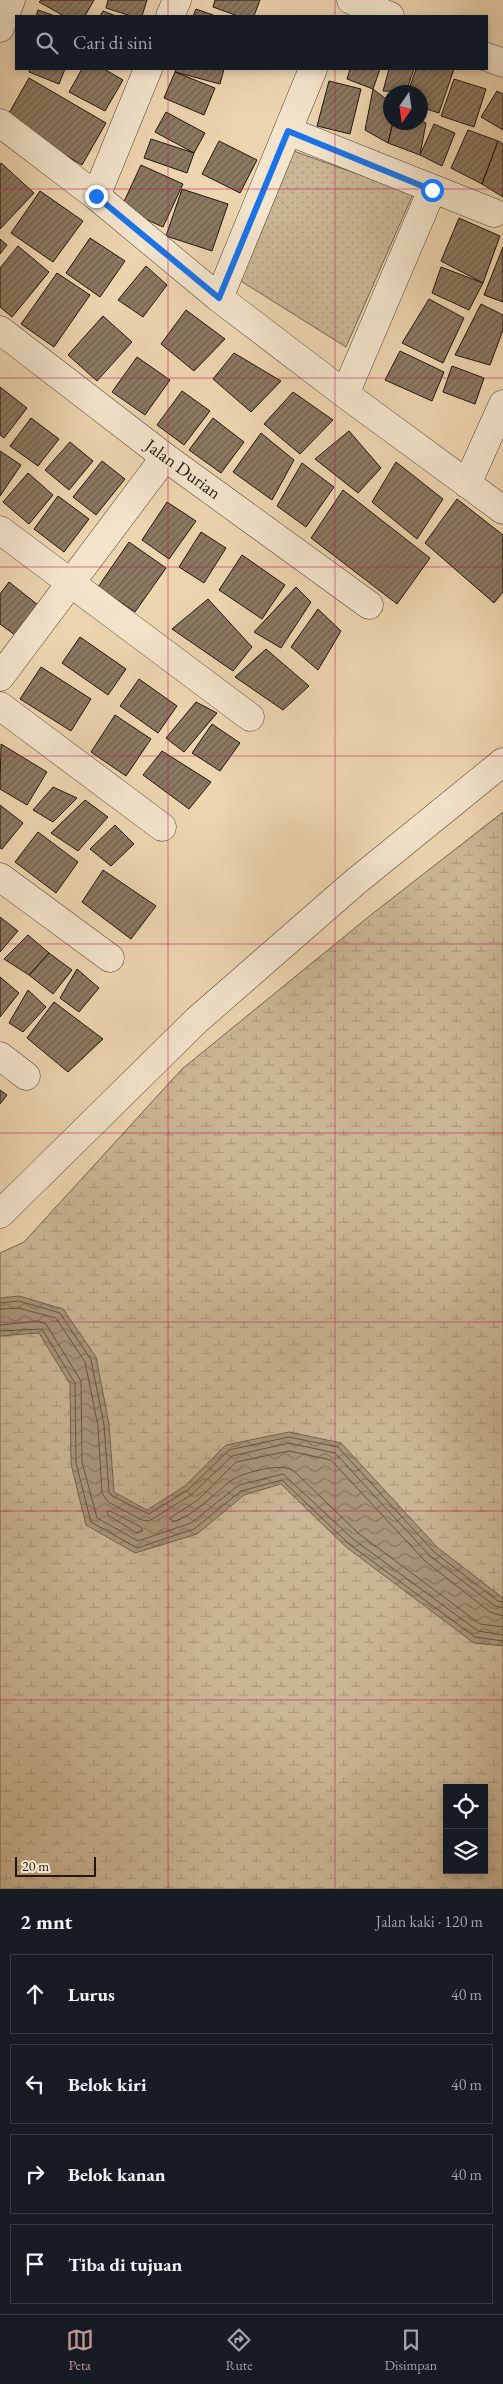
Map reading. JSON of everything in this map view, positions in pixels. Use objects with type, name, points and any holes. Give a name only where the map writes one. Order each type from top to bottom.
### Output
[{"type":"street","points":[[0,28],[11,0]]},
{"type":"street","points":[[170,15],[177,0]]},
{"type":"street","points":[[334,15],[341,0]]},
{"type":"street","points":[[351,0],[388,15]]},
{"type":"street","points":[[488,56],[503,63]]},
{"type":"street","points":[[96,196],[148,70]]},
{"type":"street","points":[[219,298],[313,70]]},
{"type":"street","points":[[0,123],[96,196],[219,298],[345,394],[503,510]]},
{"type":"street","points":[[288,131],[432,190],[494,213]]},
{"type":"street","points":[[345,394],[432,190]]},
{"type":"street","name":"Jalan Durian","points":[[0,330],[165,457],[369,605]]},
{"type":"street","points":[[467,484],[503,404]]},
{"type":"street","points":[[0,677],[165,457]]},
{"type":"street","points":[[0,530],[250,717]]},
{"type":"street","points":[[0,706],[162,827]]},
{"type":"street","points":[[0,1214],[197,1020],[354,883],[503,762]]},
{"type":"street","points":[[0,877],[110,958]]},
{"type":"street","points":[[0,1056],[26,1076]]},
{"type":"green space","points":[[288,149],[413,194],[346,347],[236,278]]},
{"type":"green space","points":[[503,812],[503,1889],[0,1889],[0,1253],[24,1242],[182,1069],[372,914]]},
{"type":"water","points":[[19,1296],[63,1309],[96,1357],[109,1424],[114,1492],[147,1510],[185,1486],[226,1445],[289,1432],[341,1443],[438,1548],[503,1598],[503,1646],[474,1643],[346,1547],[281,1484],[244,1495],[197,1534],[135,1553],[86,1525],[71,1464],[70,1384],[39,1333],[0,1336],[0,1298]]},
{"type":"building","points":[[41,0],[94,0],[86,15],[62,15],[39,2]]},
{"type":"building","points":[[108,0],[147,0],[142,15],[128,15],[106,8]]},
{"type":"building","points":[[215,0],[260,0],[254,15],[235,15],[213,7]]},
{"type":"building","points":[[196,9],[213,15],[193,15]]},
{"type":"building","points":[[38,10],[52,15],[36,15]]},
{"type":"building","points":[[103,11],[113,15],[101,15]]},
{"type":"building","points":[[30,70],[65,70],[59,84],[29,72]]},
{"type":"building","points":[[81,70],[106,70],[123,80],[105,111],[69,92]]},
{"type":"building","points":[[176,70],[224,70],[220,84],[175,72]]},
{"type":"building","points":[[350,70],[380,70],[373,89],[347,79]]},
{"type":"building","points":[[389,70],[414,70],[408,85],[385,85]]},
{"type":"building","points":[[416,70],[454,70],[439,113],[428,110],[428,85],[410,85]]},
{"type":"building","points":[[175,72],[215,88],[204,115],[164,98]]},
{"type":"building","points":[[29,78],[106,123],[82,165],[5,120]]},
{"type":"building","points":[[454,79],[486,89],[474,127],[441,116]]},
{"type":"building","points":[[329,81],[361,89],[350,134],[317,126]]},
{"type":"building","points":[[373,89],[383,97],[383,130],[391,130],[388,143],[365,130]]},
{"type":"building","points":[[497,91],[503,94],[503,130],[481,117]]},
{"type":"building","points":[[166,112],[205,133],[194,153],[155,132]]},
{"type":"building","points":[[434,124],[455,133],[442,166],[420,155]]},
{"type":"building","points":[[391,130],[425,130],[420,155],[388,143]]},
{"type":"building","points":[[468,130],[498,141],[482,184],[451,168]]},
{"type":"building","points":[[151,139],[194,153],[187,173],[144,158]]},
{"type":"building","points":[[219,141],[257,160],[240,193],[202,174]]},
{"type":"building","points":[[498,141],[503,144],[503,197],[482,184]]},
{"type":"building","points":[[1,163],[34,193],[0,229],[0,165]]},
{"type":"building","points":[[141,165],[183,184],[163,227],[121,208]]},
{"type":"building","points":[[182,189],[228,204],[212,251],[166,236]]},
{"type":"building","points":[[40,191],[83,221],[53,262],[11,233]]},
{"type":"building","points":[[459,218],[500,236],[483,283],[441,261]]},
{"type":"building","points":[[90,238],[125,261],[100,297],[66,273]]},
{"type":"building","points":[[0,239],[7,245],[0,254]]},
{"type":"building","points":[[18,246],[49,272],[12,317],[0,307],[0,268]]},
{"type":"building","points":[[503,247],[503,302],[484,295]]},
{"type":"building","points":[[146,266],[167,285],[143,317],[118,300]]},
{"type":"building","points":[[441,267],[483,283],[469,310],[432,293]]},
{"type":"building","points":[[57,273],[90,295],[54,347],[21,324]]},
{"type":"building","points":[[429,299],[464,318],[443,363],[402,343]]},
{"type":"building","points":[[481,304],[503,315],[503,330],[490,365],[455,355]]},
{"type":"building","points":[[186,310],[225,339],[194,371],[161,344]]},
{"type":"building","points":[[103,316],[132,342],[97,381],[68,355]]},
{"type":"building","points":[[400,351],[444,372],[432,401],[385,380]]},
{"type":"building","points":[[234,353],[281,381],[251,412],[213,379]]},
{"type":"building","points":[[137,357],[170,380],[145,415],[112,392]]},
{"type":"building","points":[[452,366],[484,378],[475,404],[443,392]]},
{"type":"building","points":[[0,387],[27,408],[4,438],[0,435]]},
{"type":"building","points":[[182,391],[210,411],[184,445],[157,425]]},
{"type":"building","points":[[293,392],[333,420],[300,454],[264,424]]},
{"type":"building","points":[[31,418],[59,439],[38,466],[10,446]]},
{"type":"building","points":[[213,418],[244,442],[221,473],[189,450]]},
{"type":"building","points":[[349,431],[381,468],[358,493],[315,459]]},
{"type":"building","points":[[261,433],[294,460],[272,500],[233,472]]},
{"type":"building","points":[[70,442],[93,461],[69,490],[45,470]]},
{"type":"building","points":[[0,451],[21,465],[0,496]]},
{"type":"building","points":[[102,461],[125,479],[96,515],[73,497]]},
{"type":"building","points":[[396,462],[443,499],[417,539],[372,502]]},
{"type":"building","points":[[302,463],[334,487],[306,527],[277,506]]},
{"type":"building","points":[[28,473],[53,495],[29,524],[3,502]]},
{"type":"building","points":[[343,490],[430,558],[397,604],[311,538]]},
{"type":"building","points":[[58,496],[89,519],[64,552],[34,529]]},
{"type":"building","points":[[457,499],[503,535],[503,592],[494,603],[425,543]]},
{"type":"building","points":[[167,502],[196,521],[169,559],[142,540]]},
{"type":"building","points":[[201,532],[226,548],[204,583],[179,567]]},
{"type":"building","points":[[129,542],[166,568],[135,612],[98,587]]},
{"type":"building","points":[[242,555],[285,585],[262,619],[219,590]]},
{"type":"building","points":[[9,582],[38,605],[15,635],[0,624],[0,594]]},
{"type":"building","points":[[296,587],[311,602],[281,648],[254,632]]},
{"type":"building","points":[[208,599],[252,647],[233,671],[172,629]]},
{"type":"building","points":[[318,609],[341,631],[318,670],[291,647]]},
{"type":"building","points":[[80,637],[126,669],[108,695],[62,663]]},
{"type":"building","points":[[266,649],[309,686],[283,710],[235,677]]},
{"type":"building","points":[[41,667],[91,699],[71,731],[20,699]]},
{"type":"building","points":[[139,679],[177,706],[158,733],[120,706]]},
{"type":"building","points":[[196,702],[217,713],[184,752],[166,738]]},
{"type":"building","points":[[115,715],[151,739],[126,776],[91,752]]},
{"type":"building","points":[[212,724],[240,743],[220,771],[192,753]]},
{"type":"building","points":[[1,744],[47,772],[27,805],[0,789]]},
{"type":"building","points":[[162,751],[211,782],[189,809],[143,775]]},
{"type":"building","points":[[53,787],[77,798],[53,822],[33,810]]},
{"type":"building","points":[[85,800],[108,817],[78,851],[51,833]]},
{"type":"building","points":[[0,805],[23,823],[2,849],[0,848]]},
{"type":"building","points":[[115,825],[134,844],[111,866],[90,849]]},
{"type":"building","points":[[38,832],[78,862],[56,893],[15,862]]},
{"type":"building","points":[[103,870],[156,906],[131,939],[82,902]]},
{"type":"building","points":[[0,917],[18,931],[0,952]]},
{"type":"building","points":[[28,935],[49,953],[29,975],[4,959]]},
{"type":"building","points":[[49,953],[72,970],[53,994],[29,975]]},
{"type":"building","points":[[77,969],[99,988],[79,1012],[60,998]]},
{"type":"building","points":[[0,977],[19,993],[0,1017]]},
{"type":"building","points":[[28,990],[46,1007],[23,1032],[9,1023]]},
{"type":"building","points":[[54,1002],[103,1039],[68,1072],[27,1038]]},
{"type":"building","points":[[0,1090],[7,1095],[0,1104]]},
{"type":"route","points":[[96,196],[219,298],[288,131],[432,190]]}]
